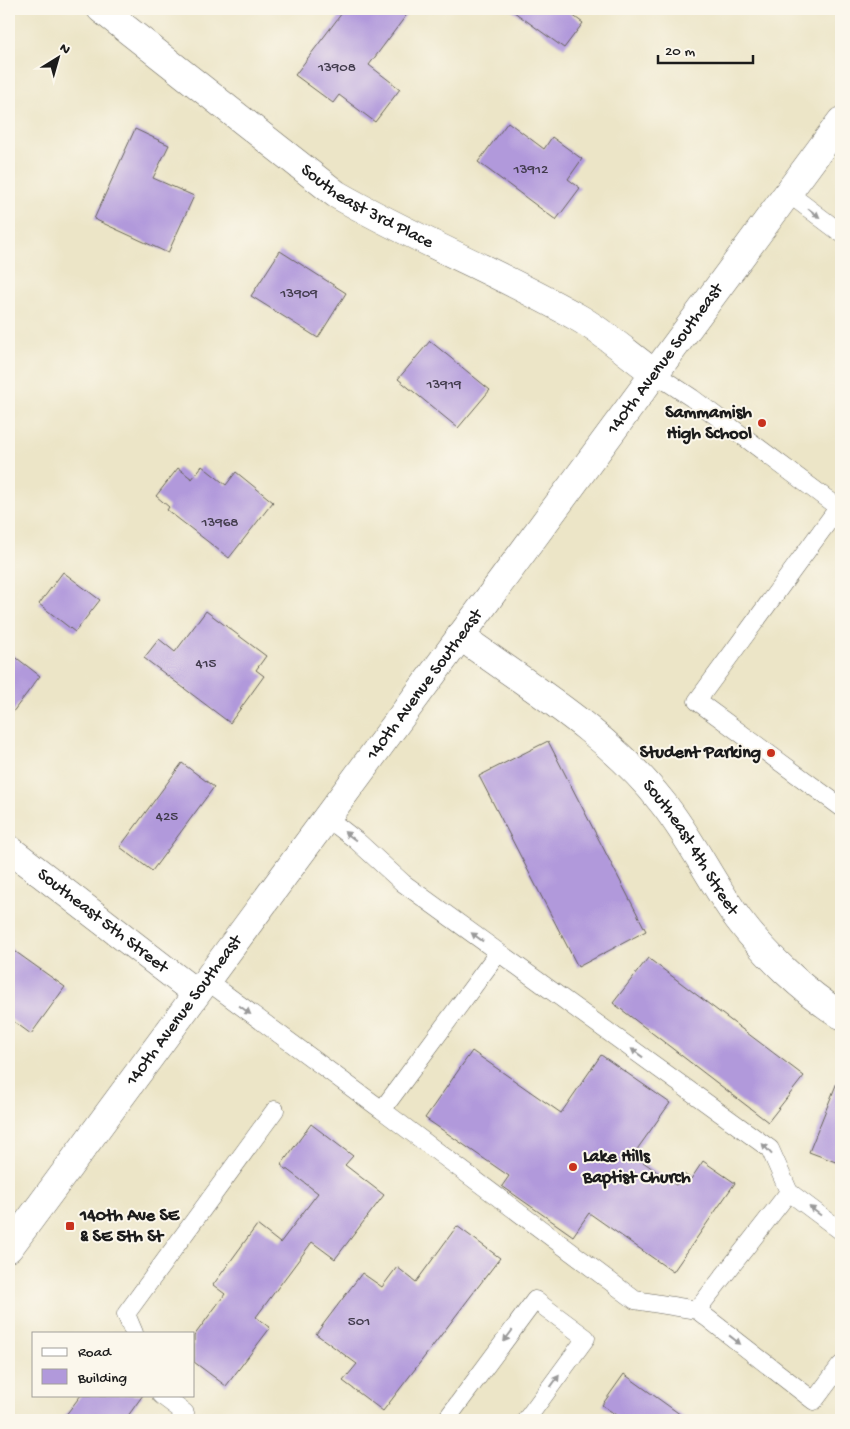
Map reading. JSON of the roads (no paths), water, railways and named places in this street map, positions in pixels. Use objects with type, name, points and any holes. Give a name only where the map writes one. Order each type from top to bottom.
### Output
[{"type":"street","name":"Southeast 3rd Place","points":[[101,9],[336,194],[378,218],[481,266],[579,318],[654,373]]},
{"type":"street","name":"140th Avenue Southeast","points":[[9,1248],[841,121]]},
{"type":"street","name":"Southeast 4th Street","points":[[460,636],[592,732],[631,768],[662,802],[739,919],[776,962],[841,1015]]},
{"type":"street","name":"Southeast 5th Street","points":[[9,849],[201,986]]},
{"type":"lane","points":[[788,193],[841,233]]},
{"type":"lane","points":[[654,373],[692,398],[840,506],[697,701],[841,808]]},
{"type":"lane","points":[[326,817],[358,841],[402,883],[770,1148],[789,1192],[841,1231]]},
{"type":"lane","points":[[382,1110],[498,953]]},
{"type":"lane","points":[[201,986],[382,1110],[635,1300],[697,1310],[814,1401],[841,1365]]},
{"type":"lane","points":[[134,1332],[126,1314],[275,1110]]},
{"type":"lane","points":[[697,1310],[789,1192]]},
{"type":"lane","points":[[446,1420],[535,1300],[586,1338],[526,1420]]},
{"type":"lane","points":[[162,1396],[186,1413],[180,1420]]},
{"type":"place","name":"Sammamish High School","points":[[762,423]]},
{"type":"place","name":"Student Parking","points":[[771,753]]},
{"type":"place","name":"Lake Hills Baptist Church","points":[[573,1167]]},
{"type":"place","name":"140th Ave SE & SE 5th St","points":[[70,1226]]}]
